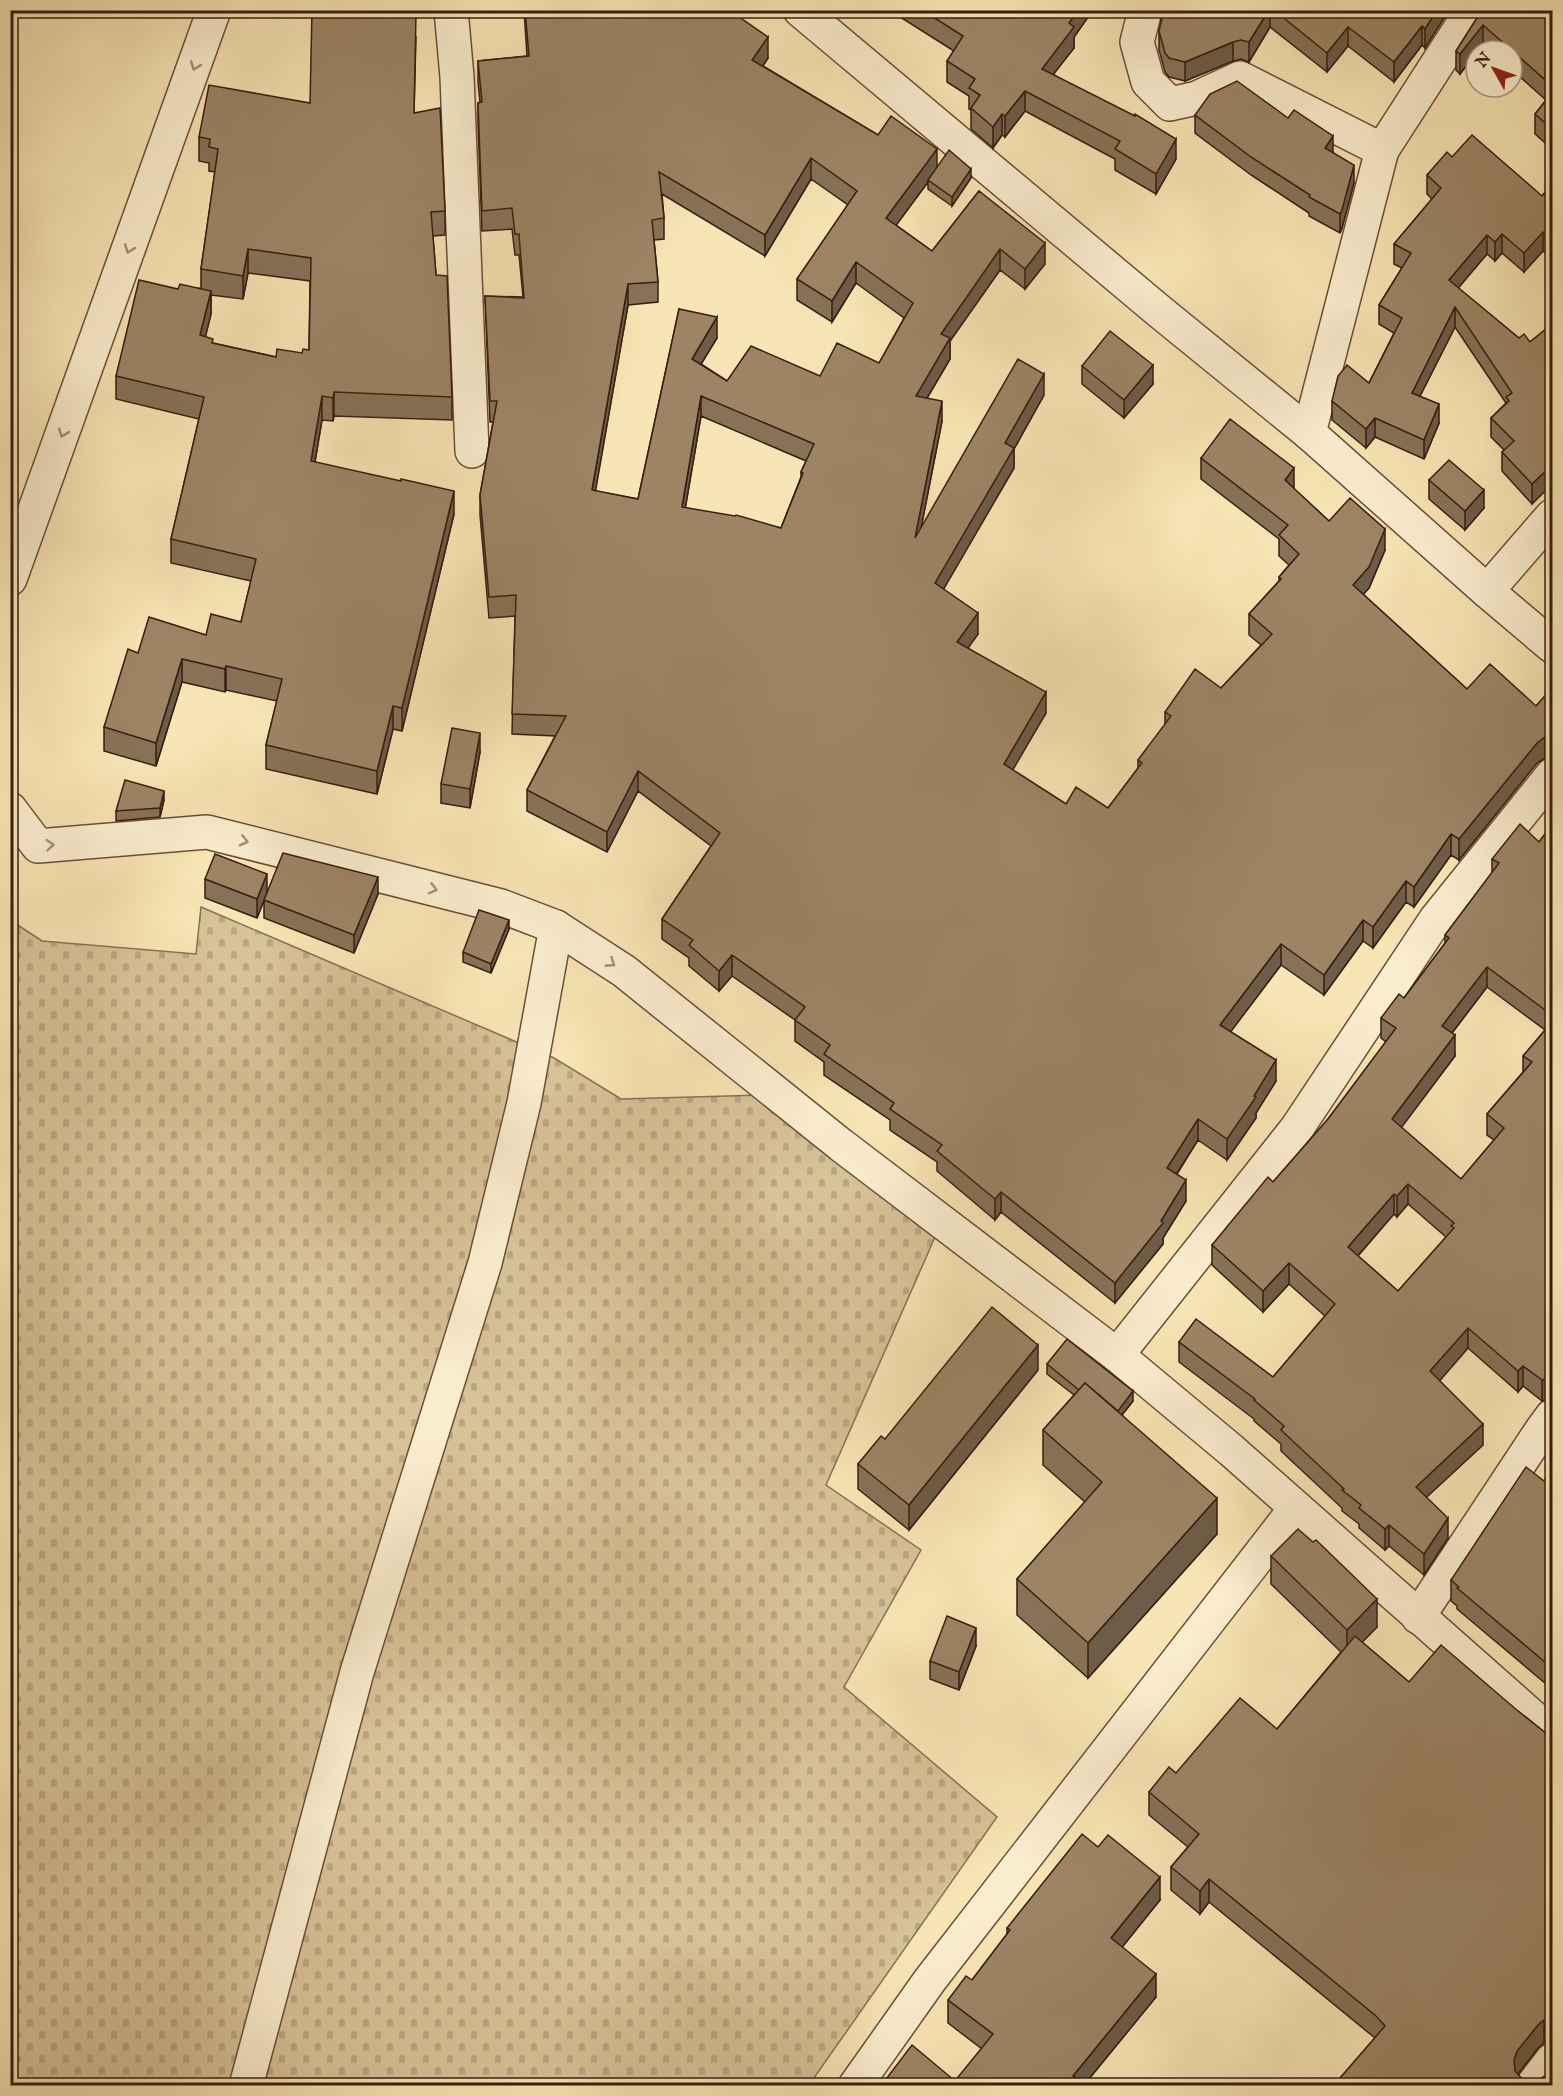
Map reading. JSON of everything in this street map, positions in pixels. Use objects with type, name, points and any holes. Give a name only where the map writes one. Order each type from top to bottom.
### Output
[{"type":"street","points":[[10,579],[214,10]]},
{"type":"street","points":[[451,10],[457,77],[472,451]]},
{"type":"street","points":[[800,10],[1159,311],[1309,433],[1552,646]]},
{"type":"street","points":[[1145,10],[1137,42],[1148,82],[1170,104],[1197,98],[1240,78],[1383,150]]},
{"type":"street","points":[[1309,433],[1383,150],[1472,10]]},
{"type":"street","points":[[1487,591],[1552,516]]},
{"type":"street","points":[[1117,1355],[1297,1128],[1436,920],[1552,775]]},
{"type":"street","points":[[10,809],[38,846],[207,832],[501,906],[556,927],[624,971],[841,1145],[1117,1355],[1232,1450],[1552,1734]]},
{"type":"street","points":[[246,2085],[357,1671],[485,1263],[524,1103],[556,927]]},
{"type":"street","points":[[1418,1617],[1552,1416]]},
{"type":"street","points":[[855,2085],[930,1980],[1296,1508]]},
{"type":"street","points":[[1532,2085],[1552,2060]]},
{"type":"green space","points":[[201,907],[554,1058],[621,1099],[763,1095],[935,1237],[826,1485],[921,1550],[844,1687],[997,1817],[809,2085],[11,2085],[10,920],[42,941],[196,954]]},
{"type":"building","points":[[312,10],[416,14],[414,113],[440,108],[445,211],[431,212],[436,275],[447,276],[452,397],[334,392],[333,398],[322,396],[311,461],[454,491],[402,708],[393,706],[377,771],[266,745],[282,679],[226,666],[225,669],[182,659],[156,743],[104,727],[128,649],[138,653],[149,617],[206,635],[211,614],[241,622],[256,559],[171,539],[204,397],[116,376],[139,280],[178,289],[180,284],[211,291],[200,335],[213,339],[212,343],[276,357],[277,349],[302,353],[303,349],[309,350],[311,258],[248,249],[243,276],[201,269],[218,149],[209,147],[210,139],[199,137],[209,85],[310,103]]},
{"type":"building","points":[[525,10],[729,10],[768,37],[752,60],[878,135],[891,116],[937,149],[886,218],[932,251],[979,191],[1045,243],[1025,269],[1000,249],[941,334],[950,338],[916,396],[942,401],[915,538],[1018,359],[1044,374],[1005,443],[1014,448],[935,583],[978,613],[957,642],[1046,692],[1004,764],[1066,804],[1076,787],[1108,808],[1142,763],[1138,760],[1171,716],[1165,712],[1195,669],[1221,688],[1272,634],[1249,614],[1281,579],[1279,577],[1299,554],[1279,535],[1288,525],[1201,458],[1230,419],[1294,468],[1285,480],[1329,521],[1350,498],[1385,529],[1369,567],[1353,585],[1467,689],[1490,664],[1536,706],[1552,688],[1552,733],[1550,736],[1537,743],[1459,839],[1451,834],[1414,887],[1406,881],[1373,927],[1363,920],[1324,975],[1281,944],[1220,1025],[1276,1060],[1254,1096],[1256,1097],[1227,1139],[1198,1119],[1167,1168],[1186,1180],[1161,1221],[1163,1223],[1115,1283],[1001,1192],[995,1199],[937,1151],[942,1145],[890,1109],[894,1103],[824,1054],[830,1045],[795,1020],[805,1007],[732,955],[719,971],[689,945],[693,940],[662,919],[720,833],[638,771],[607,832],[527,790],[566,716],[512,714],[516,595],[489,597],[480,495],[497,401],[490,401],[485,296],[524,298],[519,234],[515,234],[512,208],[482,211],[478,103],[482,102],[478,61],[529,56]],"holes":[[[811,158],[857,191],[797,279],[832,301],[856,262],[913,303],[879,363],[837,343],[820,376],[751,346],[727,381],[692,359],[717,317],[679,309],[638,499],[592,490],[628,284],[658,282],[652,220],[664,218],[659,172],[765,235]],[[701,396],[814,444],[801,472],[803,473],[781,528],[736,515],[682,507]]]},
{"type":"building","points":[[922,10],[1078,10],[1069,23],[1074,27],[1042,69],[1135,116],[1135,114],[1176,139],[1156,174],[1115,149],[1120,141],[1025,91],[1005,116],[1002,114],[993,127],[971,108],[980,95],[969,88],[975,79],[947,61],[963,36]]},
{"type":"building","points":[[1164,10],[1269,10],[1249,42],[1241,40],[1233,42],[1185,62],[1169,58],[1165,53],[1159,31]]},
{"type":"building","points":[[1274,10],[1437,10],[1425,29],[1422,26],[1394,62],[1348,27],[1327,53]]},
{"type":"building","points":[[1482,10],[1552,10],[1552,86],[1524,61],[1524,39],[1499,39],[1483,25],[1472,39],[1464,39],[1464,49],[1460,54],[1456,51]]},
{"type":"building","points":[[1237,81],[1288,118],[1294,110],[1333,136],[1325,148],[1354,165],[1340,214],[1309,197],[1310,195],[1251,157],[1195,115],[1210,94]]},
{"type":"building","points":[[1552,93],[1552,129],[1535,114]]},
{"type":"building","points":[[1472,135],[1542,196],[1552,184],[1552,241],[1543,232],[1524,253],[1502,234],[1495,242],[1487,235],[1449,280],[1519,338],[1524,334],[1530,342],[1552,324],[1552,465],[1532,484],[1502,452],[1514,441],[1491,418],[1509,401],[1506,397],[1512,393],[1455,307],[1412,393],[1439,404],[1424,440],[1375,418],[1366,429],[1332,401],[1338,376],[1347,365],[1369,383],[1402,318],[1379,305],[1411,253],[1394,244],[1441,188],[1427,175],[1447,152],[1452,157]]},
{"type":"building","points":[[949,150],[971,169],[952,197],[928,180]]},
{"type":"building","points":[[1110,331],[1153,365],[1124,400],[1082,366]]},
{"type":"building","points":[[1449,460],[1484,490],[1465,511],[1429,480]]},
{"type":"building","points":[[452,728],[480,733],[470,789],[441,784]]},
{"type":"building","points":[[125,780],[164,791],[160,808],[116,811]]},
{"type":"building","points":[[1520,824],[1539,842],[1552,825],[1552,1015],[1487,967],[1442,1026],[1455,1035],[1392,1119],[1461,1179],[1504,1128],[1487,1114],[1532,1062],[1523,1056],[1552,1022],[1552,1377],[1542,1380],[1523,1366],[1518,1371],[1468,1328],[1430,1371],[1483,1424],[1416,1487],[1448,1518],[1424,1554],[1389,1525],[1385,1529],[1359,1508],[1361,1505],[1342,1490],[1344,1489],[1281,1430],[1284,1426],[1255,1399],[1179,1342],[1196,1319],[1273,1377],[1335,1304],[1289,1263],[1263,1291],[1212,1245],[1268,1177],[1273,1182],[1328,1119],[1396,1028],[1381,1018],[1399,994],[1404,998],[1449,938],[1445,935],[1499,863],[1492,859]],"holes":[[[1408,1184],[1454,1223],[1451,1226],[1454,1228],[1398,1291],[1348,1247],[1394,1194],[1397,1196]]]},
{"type":"building","points":[[283,853],[378,877],[354,935],[264,900]]},
{"type":"building","points":[[215,854],[267,874],[257,899],[205,879]]},
{"type":"building","points":[[479,910],[509,920],[491,964],[463,952]]},
{"type":"building","points":[[992,1307],[1038,1345],[909,1505],[858,1464],[881,1436],[885,1439]]},
{"type":"building","points":[[1067,1339],[1133,1391],[1118,1411],[1085,1383],[1079,1390],[1047,1364]]},
{"type":"building","points":[[1085,1383],[1217,1498],[1088,1643],[1017,1579],[1102,1482],[1043,1430]]},
{"type":"building","points":[[1526,1467],[1544,1481],[1552,1470],[1552,1668],[1457,1588],[1459,1587],[1451,1580]]},
{"type":"building","points":[[1298,1529],[1313,1542],[1316,1540],[1377,1599],[1347,1630],[1271,1556]]},
{"type":"building","points":[[947,1616],[976,1628],[959,1672],[930,1661]]},
{"type":"building","points":[[1355,1636],[1409,1682],[1441,1645],[1552,1738],[1552,2019],[1544,2020],[1538,2025],[1517,2051],[1514,2060],[1515,2071],[1521,2078],[1529,2081],[1539,2080],[1552,2067],[1552,2085],[1454,2085],[1450,2082],[1446,2085],[1334,2085],[1385,2026],[1376,2016],[1209,1879],[1200,1891],[1171,1867],[1199,1834],[1149,1792],[1169,1767],[1176,1773],[1240,1698],[1277,1729]]},
{"type":"building","points":[[1082,1834],[1098,1847],[1108,1835],[1160,1877],[1111,1938],[1156,1974],[1073,2076],[1084,2085],[894,2085],[886,2079],[912,2045],[955,2081],[993,2034],[948,2000],[966,1976],[972,1980],[1010,1930],[1007,1928]]}]
